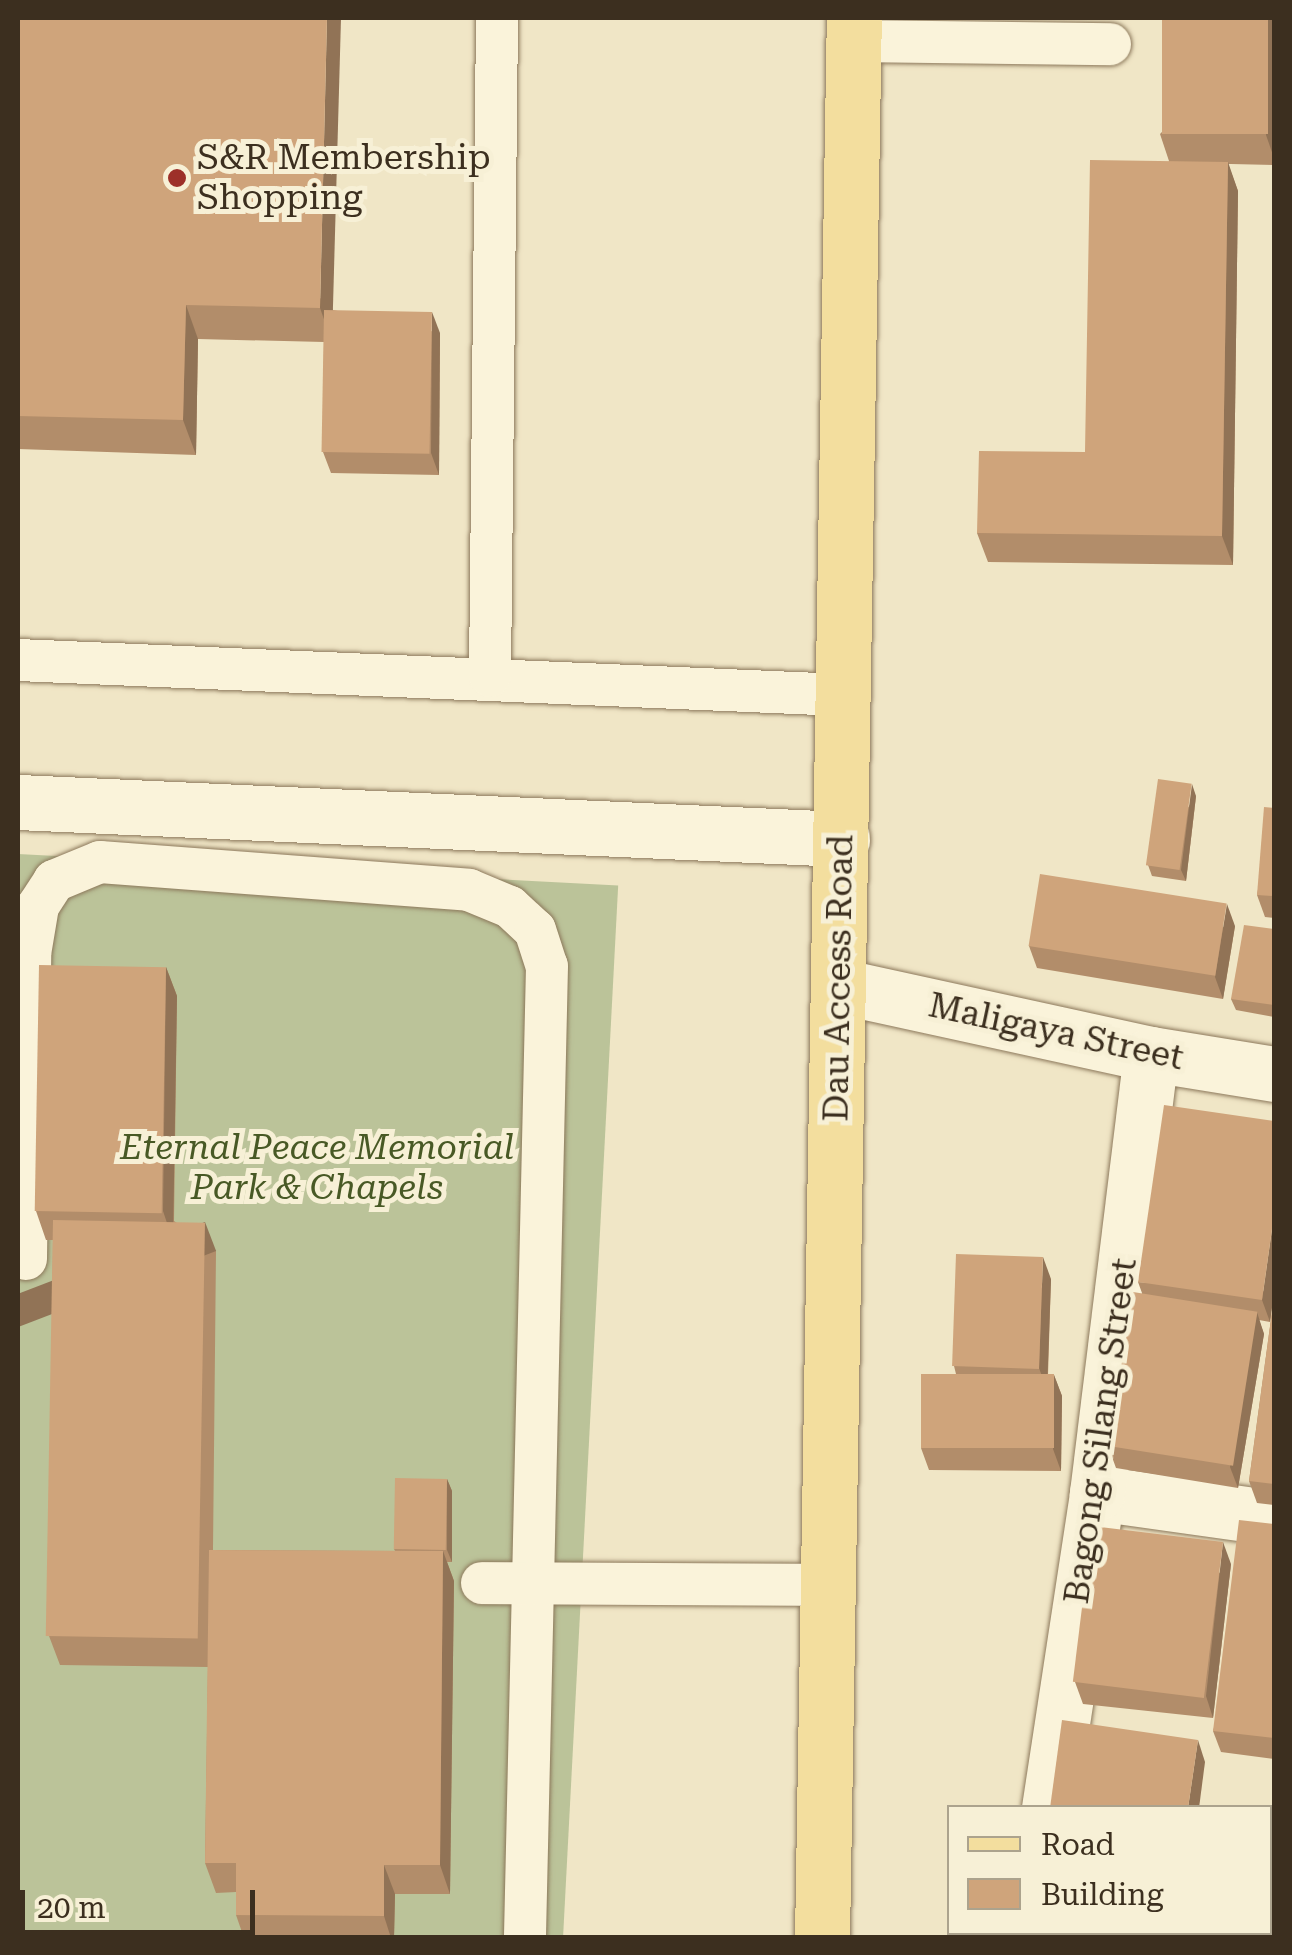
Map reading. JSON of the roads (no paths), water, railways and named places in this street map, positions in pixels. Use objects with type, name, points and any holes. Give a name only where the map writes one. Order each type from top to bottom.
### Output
[{"type":"main road","name":"Dau Access Road","points":[[822,1938],[854,30]]},
{"type":"street","points":[[18,802],[842,839]]},
{"type":"street","name":"Maligaya Street","points":[[839,986],[1151,1054],[1274,1074]]},
{"type":"street","name":"Bagong Silang Street","points":[[1049,1805],[1097,1494],[1151,1054]]},
{"type":"street","points":[[1097,1494],[1274,1518]]},
{"type":"lane","points":[[490,676],[497,18]]},
{"type":"lane","points":[[854,30],[1110,44]]},
{"type":"lane","points":[[18,660],[490,676],[844,696]]},
{"type":"lane","points":[[26,1260],[30,954],[38,906],[54,881],[100,862],[469,890],[510,907],[535,930],[546,966],[529,1582],[525,1938]]},
{"type":"lane","points":[[482,1583],[827,1585]]},
{"type":"place","name":"S&R Membership Shopping","points":[[177,178]]},
{"type":"park label","name":"Eternal Peace Memorial Park & Chapels","points":[[317,1168]]}]
